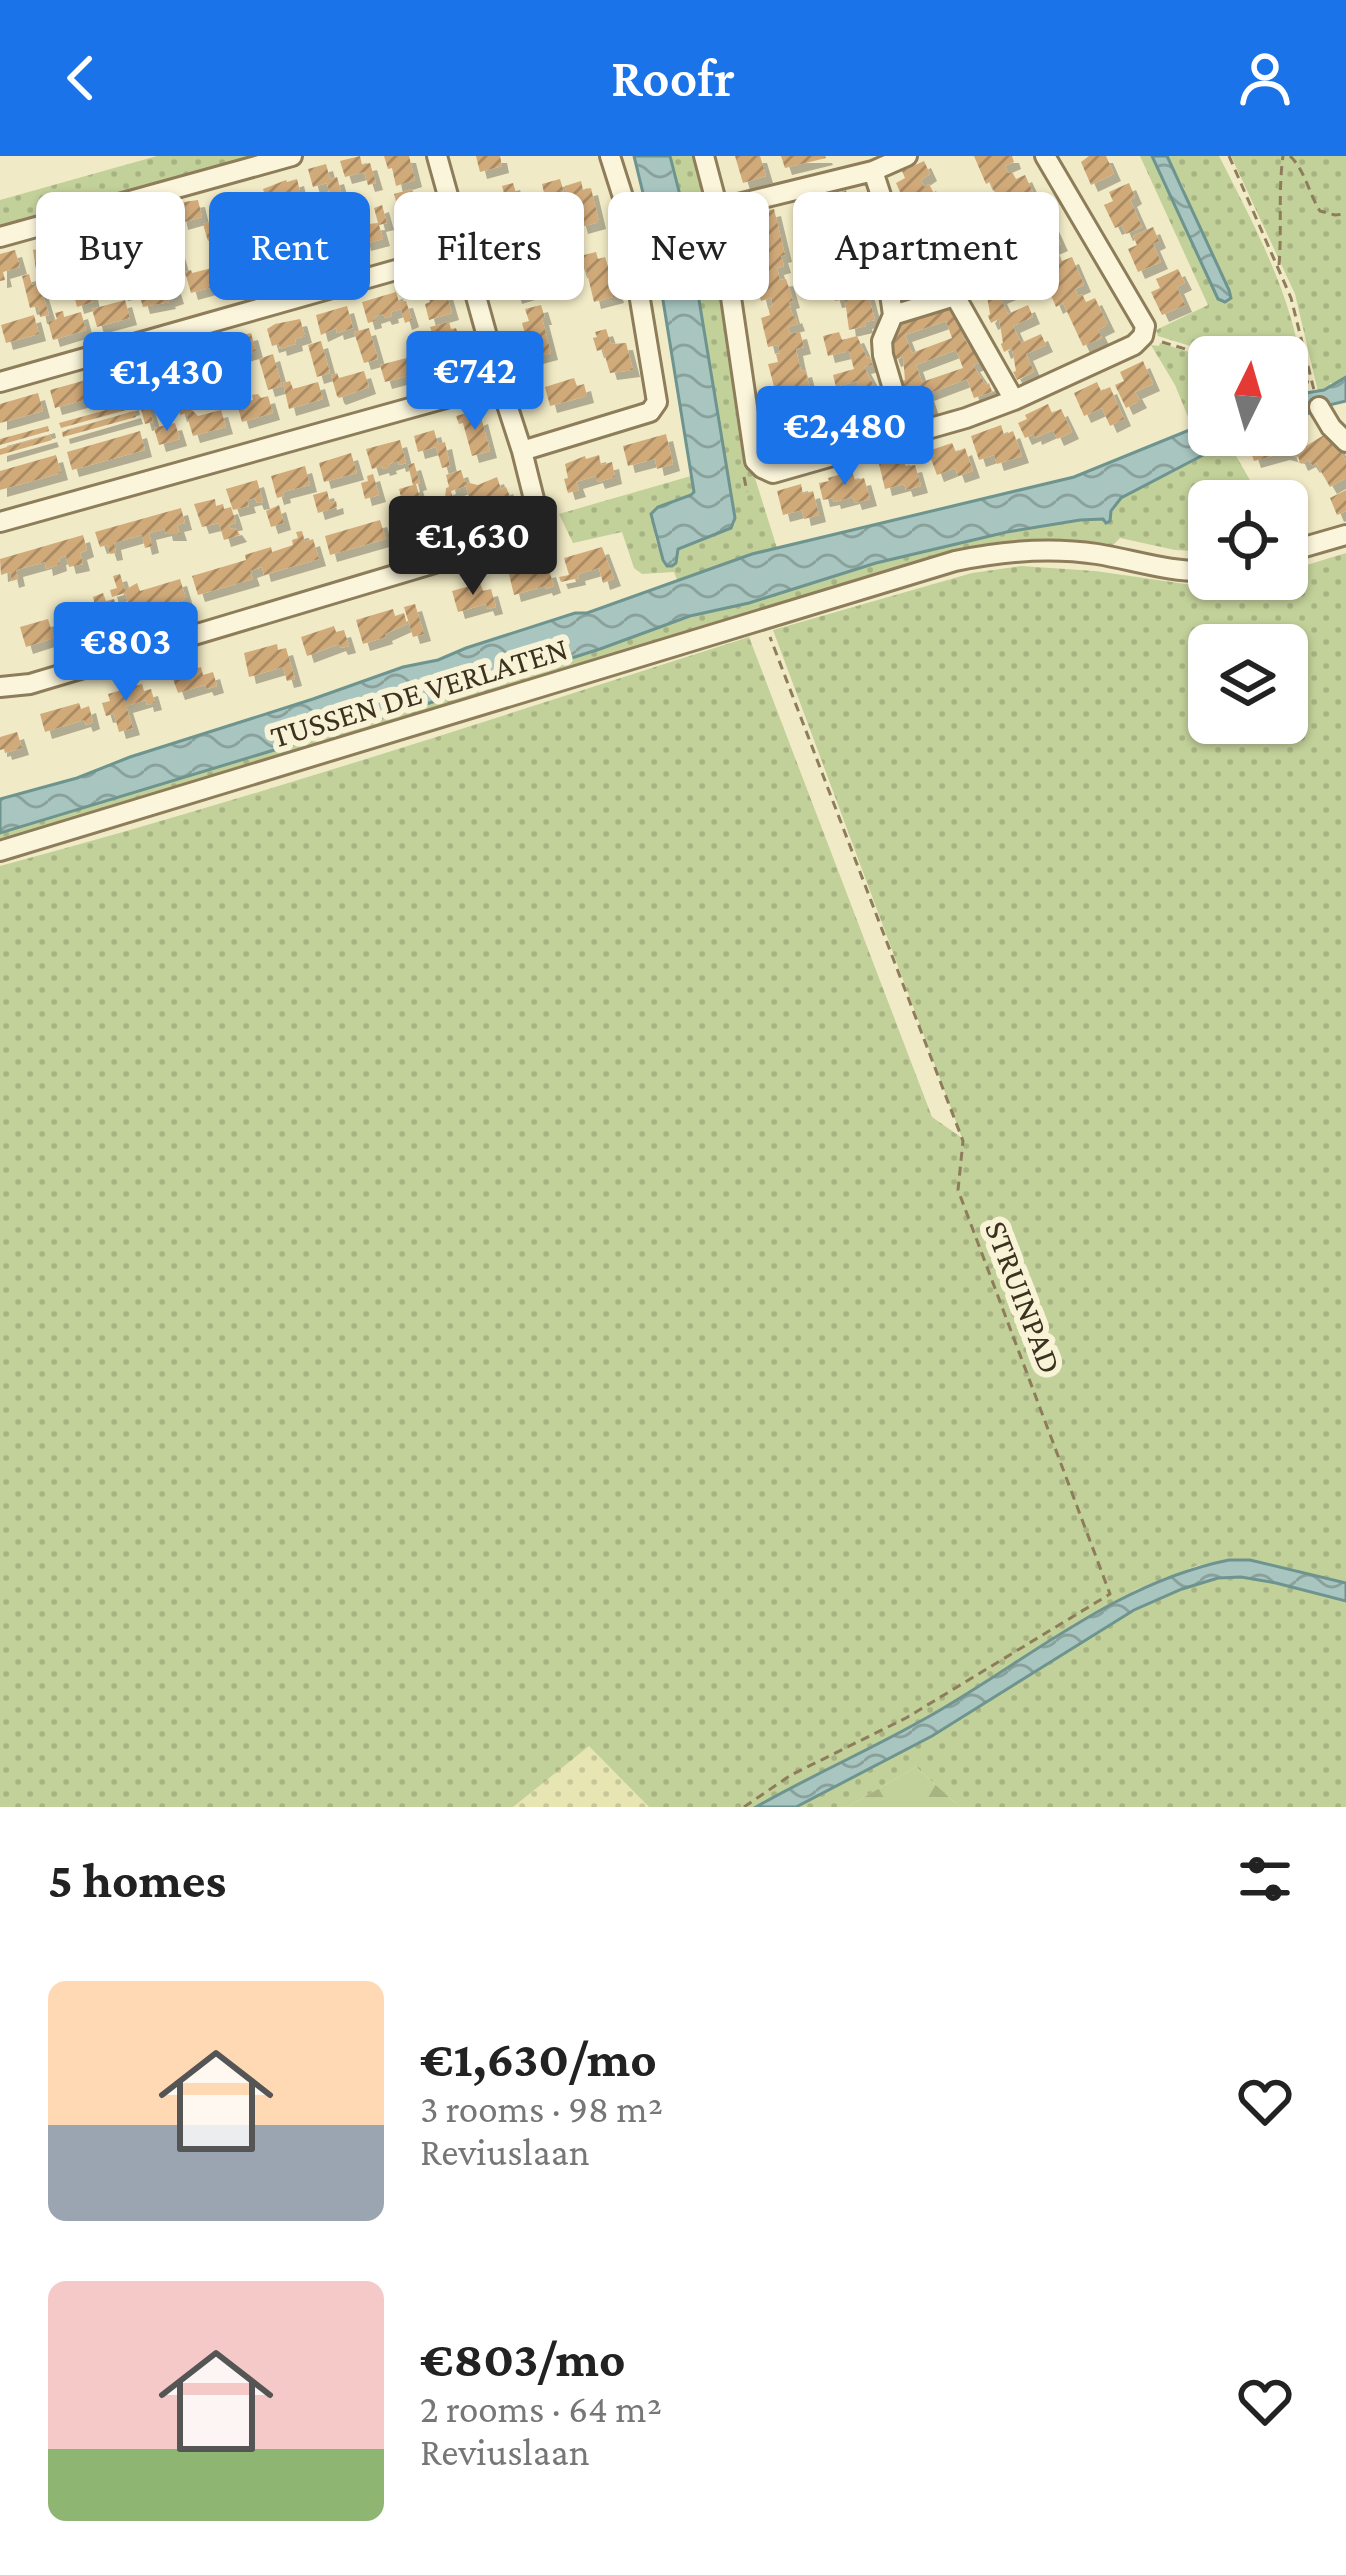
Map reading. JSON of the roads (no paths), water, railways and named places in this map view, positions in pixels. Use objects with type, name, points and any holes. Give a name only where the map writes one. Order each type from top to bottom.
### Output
[{"type":"street","points":[[0,237],[292,156]]},
{"type":"street","points":[[436,156],[446,192]]},
{"type":"street","points":[[522,451],[650,412],[657,402],[627,219],[610,156]]},
{"type":"street","points":[[704,156],[714,192]]},
{"type":"street","points":[[769,196],[873,171],[907,156]]},
{"type":"street","points":[[731,300],[755,461],[773,472],[907,436],[1014,400],[1135,345],[1145,326],[1045,156]]},
{"type":"street","points":[[873,171],[880,192]]},
{"type":"street","points":[[0,382],[394,271]]},
{"type":"street","points":[[0,687],[30,684],[542,532],[477,300]]},
{"type":"street","points":[[891,300],[893,315],[882,341],[883,355],[907,436]]},
{"type":"street","points":[[893,315],[943,300]]},
{"type":"street","points":[[958,300],[1014,400]]},
{"type":"street","points":[[0,522],[500,383]]},
{"type":"street","points":[[1317,399],[1324,419],[1346,442]]},
{"type":"street","points":[[1308,546],[1346,535]]},
{"type":"street","name":"TUSSEN DE VERLATEN","points":[[0,850],[935,566],[997,553],[1079,552],[1188,569]]},
{"type":"water","points":[[634,156],[670,156],[679,192],[643,192]]},
{"type":"water","points":[[1152,156],[1167,156],[1229,290],[1231,298],[1225,302],[1218,299]]},
{"type":"water","points":[[663,300],[699,300],[735,518],[731,528],[678,549],[676,563],[667,566],[651,514],[694,492]]},
{"type":"water","points":[[1346,377],[1346,401],[1308,414],[1308,393],[1324,390]]},
{"type":"water","points":[[1188,431],[1188,456],[1201,456],[1121,498],[1106,523],[1103,519],[1080,520],[1007,532],[876,563],[749,603],[690,616],[436,701],[0,833],[0,799],[77,778],[403,667],[587,613],[752,554],[1074,477]]},
{"type":"water","points":[[1229,1560],[1250,1560],[1346,1583],[1346,1601],[1241,1577],[1218,1578],[1182,1589],[1134,1610],[932,1736],[796,1807],[756,1807],[928,1717],[1110,1605],[1187,1571]]}]
